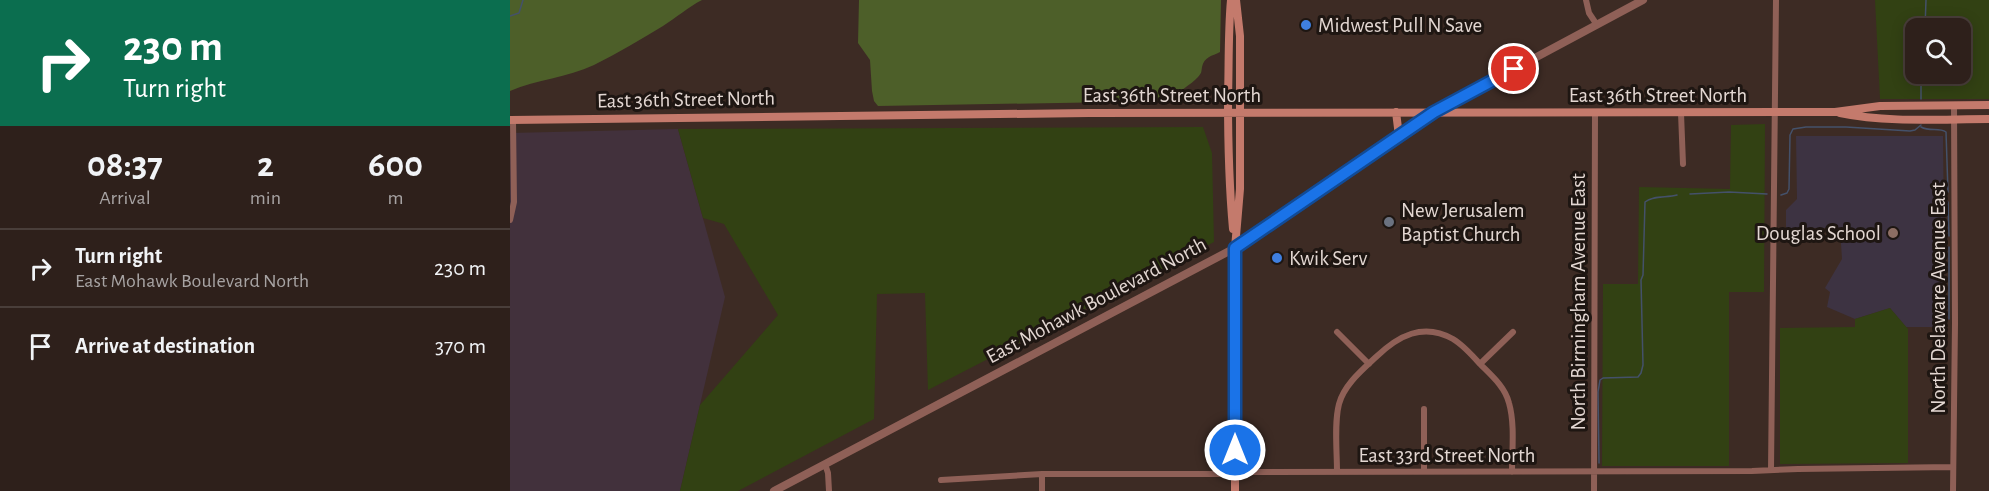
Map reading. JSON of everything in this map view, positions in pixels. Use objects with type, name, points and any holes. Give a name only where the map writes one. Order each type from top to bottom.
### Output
[{"type":"main road","points":[[1231,0],[1228,35],[1229,189],[1235,248]]},
{"type":"main road","points":[[1235,491],[1235,248],[1240,189],[1240,36],[1236,0]]},
{"type":"main road","name":"East 36th Street North","points":[[512,120],[1228,112],[1835,112],[1880,106],[1989,105]]},
{"type":"main road","points":[[1396,112],[1399,136]]},
{"type":"main road","name":"East 36th Street North","points":[[1835,112],[1860,117],[1989,119]]},
{"type":"street","points":[[1586,0],[1597,24]]},
{"type":"street","name":"East Mohawk Boulevard North","points":[[774,491],[1235,248],[1434,112],[1643,0]]},
{"type":"street","points":[[1771,470],[1776,0]]},
{"type":"street","name":"North Delaware Avenue East","points":[[1953,491],[1954,105]]},
{"type":"street","name":"North Birmingham Avenue East","points":[[1594,491],[1595,113]]},
{"type":"street","points":[[1681,113],[1683,164]]},
{"type":"street","points":[[510,220],[514,202],[512,120]]},
{"type":"street","points":[[1337,332],[1369,364]]},
{"type":"street","points":[[1337,472],[1338,413],[1346,388],[1395,340],[1410,333],[1428,332],[1442,334],[1453,339],[1503,389],[1511,415],[1512,472]]},
{"type":"street","points":[[1480,364],[1513,332]]},
{"type":"street","points":[[1424,409],[1424,471]]},
{"type":"street","points":[[825,464],[829,491]]},
{"type":"street","name":"East 33rd Street North","points":[[941,480],[1042,474],[1235,473],[1246,471],[1752,471],[1953,467]]},
{"type":"street","points":[[1042,474],[1042,491]]},
{"type":"shaded area","points":[[678,129],[725,297],[680,491],[510,491],[510,133]]},
{"type":"shaded area","name":"Douglas School","points":[[1796,136],[1943,136],[1945,327],[1906,327],[1890,308],[1855,319],[1827,307],[1830,292],[1825,288],[1842,259],[1840,228],[1786,228],[1786,210],[1797,199]]},
{"type":"green space","points":[[510,0],[702,0],[663,26],[594,65],[510,91]]},
{"type":"green space","points":[[859,0],[1221,0],[1220,52],[1206,59],[1198,77],[1172,101],[878,106],[874,101],[872,91],[870,60],[858,43]]},
{"type":"green space","points":[[1875,0],[1989,0],[1989,99],[1880,99]]},
{"type":"green space","points":[[1765,124],[1764,292],[1729,292],[1729,466],[1602,466],[1603,284],[1638,284],[1639,187],[1730,189],[1731,125]]},
{"type":"green space","points":[[1203,127],[1212,153],[1214,242],[928,390],[925,293],[877,294],[874,419],[738,491],[680,491],[700,405],[778,315],[724,224],[703,218],[678,129]]},
{"type":"green space","points":[[1890,308],[1908,329],[1908,463],[1780,464],[1780,328],[1855,327],[1855,319]]},
{"type":"waterway","points":[[510,16],[519,13],[523,0]]},
{"type":"waterway","points":[[1925,18],[1926,0]]},
{"type":"waterway","points":[[1921,84],[1921,99]]},
{"type":"waterway","points":[[1781,195],[1787,193],[1789,189],[1790,135],[1793,129],[1846,127],[1910,131],[1921,125]]},
{"type":"waterway","points":[[1921,127],[1946,132],[1948,192]]},
{"type":"waterway","points":[[1690,194],[1729,192],[1767,194]]},
{"type":"waterway","points":[[1599,463],[1598,392],[1600,380],[1638,377],[1643,365],[1641,280],[1645,202],[1652,198],[1677,195]]},
{"type":"waterway","points":[[1948,202],[1949,236]]},
{"type":"waterway","points":[[1949,247],[1949,319]]},
{"type":"place","name":"Midwest Pull N Save","points":[[1306,25]]},
{"type":"place","name":"New Jerusalem Baptist Church","points":[[1389,222]]},
{"type":"place","name":"Douglas School","points":[[1893,233]]},
{"type":"place","name":"Kwik Serv","points":[[1277,258]]},
{"type":"route","points":[[1235,450],[1235,248],[1434,112],[1514,69]]}]
